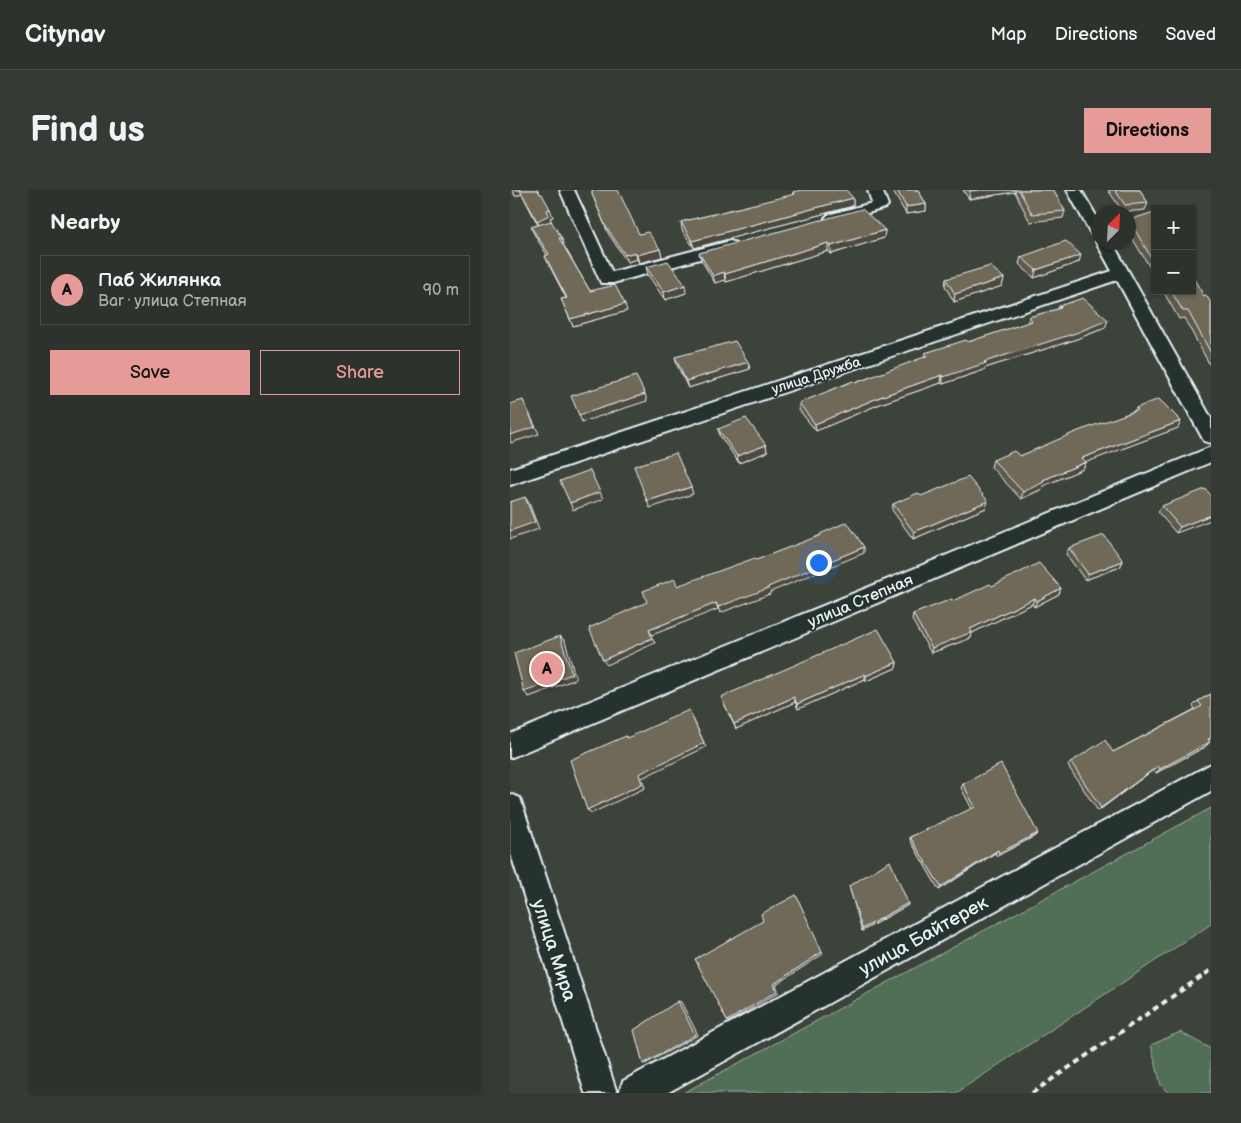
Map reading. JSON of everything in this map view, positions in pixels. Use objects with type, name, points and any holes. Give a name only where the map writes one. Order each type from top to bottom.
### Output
[{"type":"street","points":[[567,190],[607,279],[748,241]]},
{"type":"street","points":[[814,223],[880,205],[875,190]]},
{"type":"street","points":[[1074,190],[1091,220]]},
{"type":"street","points":[[1109,250],[1211,439]]},
{"type":"street","name":"улица Дружба","points":[[510,478],[1122,273]]},
{"type":"street","name":"улица Степная","points":[[510,746],[1211,439]]},
{"type":"street","name":"улица Байтерек","points":[[635,1093],[1211,777]]},
{"type":"street","name":"улица Мира","points":[[510,807],[601,1093]]},
{"type":"path","points":[[1032,1093],[1211,970]]},
{"type":"green space","points":[[1211,808],[1211,924],[956,1093],[683,1093]]},
{"type":"green space","points":[[1180,1032],[1211,1049],[1211,1093],[1168,1093],[1161,1085],[1151,1045]]},
{"type":"building","points":[[520,190],[538,190],[550,209],[547,210],[549,215],[537,221]]},
{"type":"building","points":[[592,190],[618,190],[639,234],[648,232],[660,249],[637,255],[635,252],[625,255],[605,225]]},
{"type":"building","points":[[802,190],[846,190],[853,198],[692,241],[681,222],[795,194],[793,192]]},
{"type":"building","points":[[897,190],[918,190],[926,204],[906,207]]},
{"type":"building","points":[[1019,190],[1053,190],[1065,211],[1032,214]]},
{"type":"building","points":[[1115,190],[1140,190],[1148,203],[1125,205]]},
{"type":"building","points":[[862,209],[885,230],[831,246],[828,243],[713,276],[699,253]]},
{"type":"building","points":[[1151,213],[1151,257],[1136,232],[1136,218]]},
{"type":"building","points":[[551,221],[590,291],[615,285],[625,304],[570,319],[561,299],[567,298],[545,256],[549,254],[531,227]]},
{"type":"building","points":[[1066,241],[1081,255],[1036,270],[1021,257]]},
{"type":"building","points":[[668,261],[685,285],[664,292],[646,267]]},
{"type":"building","points":[[990,266],[1004,278],[955,294],[946,279]]},
{"type":"building","points":[[1196,283],[1211,303],[1211,353],[1188,311],[1183,311],[1173,295],[1196,295]]},
{"type":"building","points":[[1083,298],[1108,320],[1076,333],[943,377],[942,375],[880,397],[815,424],[799,403],[853,381],[855,383],[927,356],[925,353],[966,340],[968,342],[1032,321],[1029,317],[1061,308],[1059,306]]},
{"type":"building","points":[[735,341],[748,362],[686,381],[675,357]]},
{"type":"building","points":[[636,376],[645,394],[579,415],[571,396]]},
{"type":"building","points":[[1159,399],[1181,421],[1082,458],[1086,462],[1043,480],[1044,482],[1023,492],[993,460],[1014,451],[1020,456],[1078,431],[1138,410],[1136,408]]},
{"type":"building","points":[[523,400],[535,427],[510,435],[510,404]]},
{"type":"building","points":[[746,418],[766,445],[737,456],[718,429]]},
{"type":"building","points":[[676,453],[691,487],[647,501],[634,466]]},
{"type":"building","points":[[590,470],[600,492],[570,503],[560,481]]},
{"type":"building","points":[[968,477],[988,501],[914,532],[893,504],[918,493],[921,496]]},
{"type":"building","points":[[1205,489],[1211,495],[1211,515],[1180,527],[1162,506]]},
{"type":"building","points":[[525,497],[535,522],[510,531],[510,502]]},
{"type":"building","points":[[847,522],[864,547],[769,588],[718,607],[716,603],[649,630],[652,638],[603,660],[589,628],[647,602],[643,591],[675,579],[677,586],[755,558],[756,560],[821,535]]},
{"type":"building","points":[[1104,535],[1123,561],[1088,574],[1069,548]]},
{"type":"building","points":[[1039,563],[1061,588],[1037,601],[1035,598],[970,629],[972,632],[932,648],[913,614],[952,599],[953,601],[990,584],[992,586]]},
{"type":"building","points":[[878,629],[897,662],[797,704],[794,697],[734,724],[721,697]]},
{"type":"building","points":[[560,636],[572,674],[524,692],[514,653]]},
{"type":"building","points":[[1211,694],[1211,738],[1208,739],[1210,742],[1160,769],[1158,766],[1101,808],[1071,762],[1105,740],[1113,752],[1202,706],[1198,701]]},
{"type":"building","points":[[689,710],[704,743],[639,774],[642,784],[587,810],[570,760],[626,736],[627,738]]},
{"type":"building","points":[[1001,764],[1038,833],[999,853],[998,850],[941,887],[910,837],[975,807],[963,784]]},
{"type":"building","points":[[890,861],[908,903],[862,929],[849,886]]},
{"type":"building","points":[[796,895],[822,952],[774,984],[777,991],[727,1021],[695,959],[763,921],[761,914]]},
{"type":"building","points":[[678,1001],[695,1035],[643,1064],[634,1030]]},
{"type":"place","name":"Паб Жилянка","points":[[547,669]]}]
